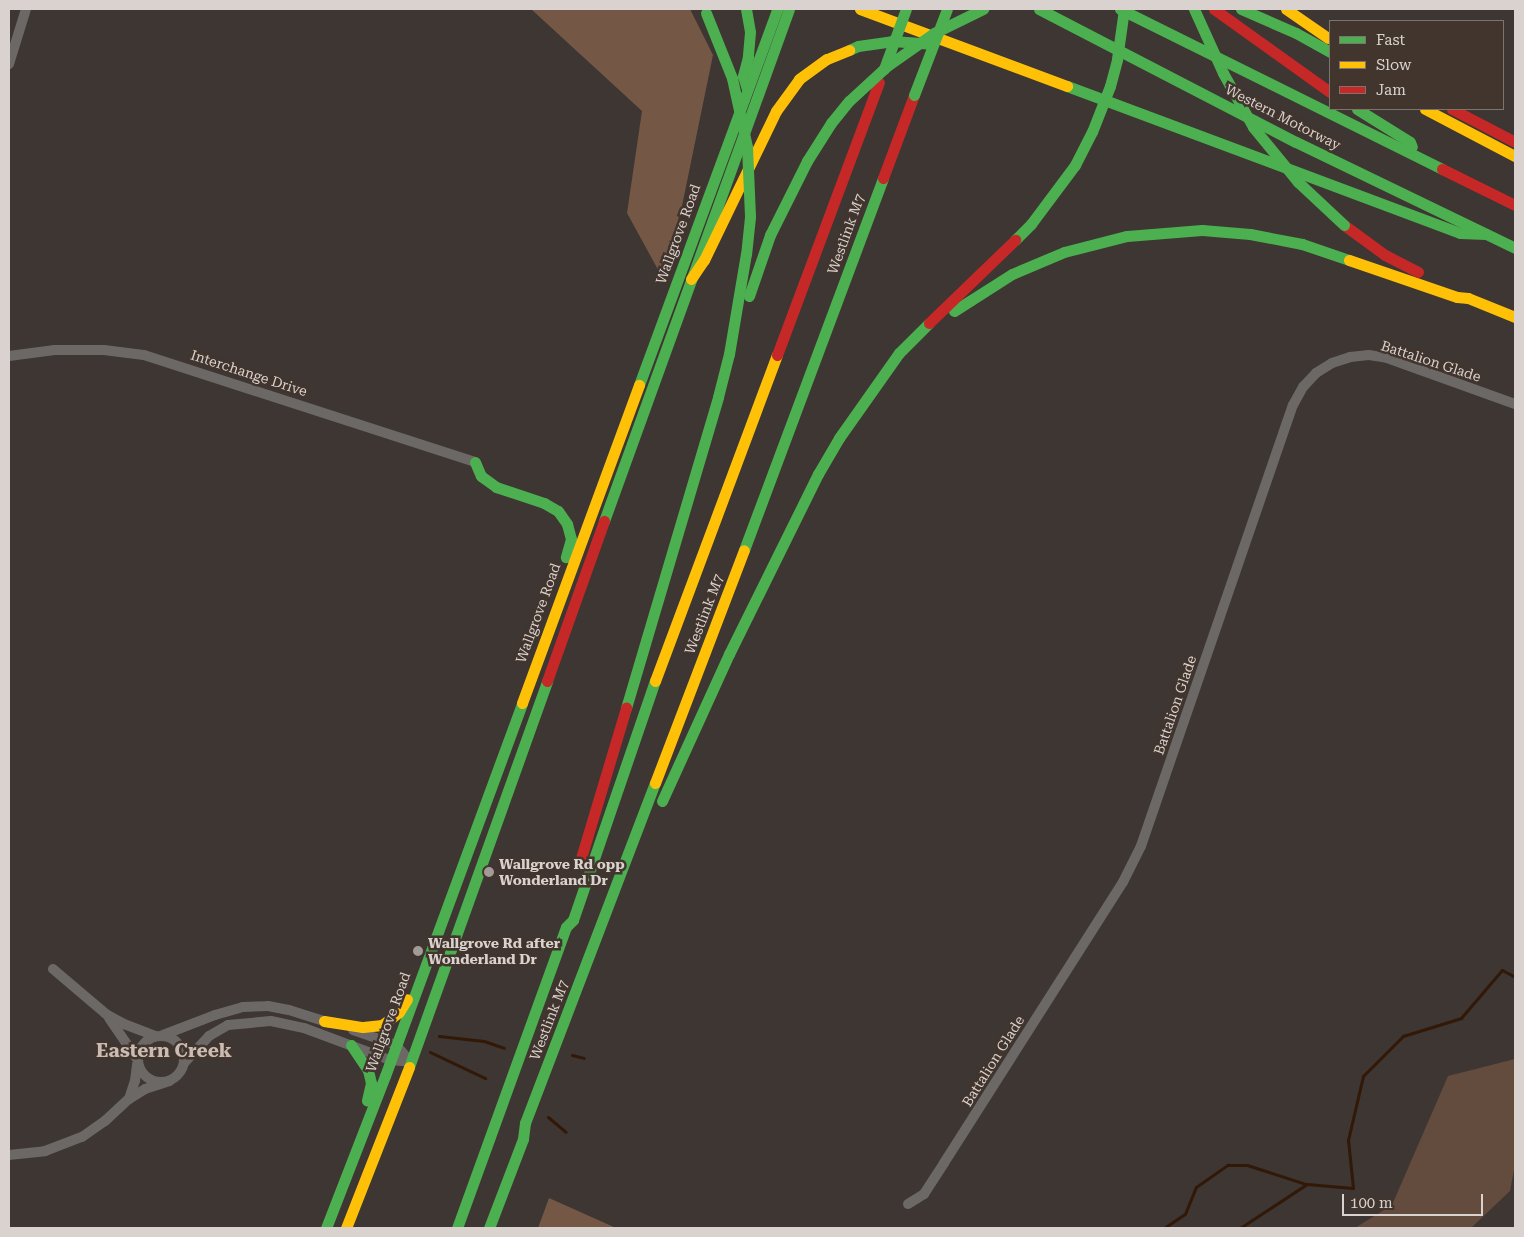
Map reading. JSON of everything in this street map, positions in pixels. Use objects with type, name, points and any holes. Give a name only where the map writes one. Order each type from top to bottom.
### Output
[{"type":"main road","points":[[746,9],[750,32],[748,57],[743,76],[747,89]]},
{"type":"main road","name":"Wallgrove Road","points":[[326,1228],[396,1045],[778,9]]},
{"type":"main road","name":"Wallgrove Road","points":[[346,1228],[411,1062],[789,9]]},
{"type":"main road","points":[[860,9],[1460,233],[1486,234]]},
{"type":"main road","name":"Westlink M7","points":[[457,1228],[566,927],[573,920],[634,737],[906,9]]},
{"type":"main road","name":"Westlink M7","points":[[489,1228],[523,1139],[525,1123],[766,493],[947,9]]},
{"type":"main road","points":[[566,927],[564,917],[678,526],[729,354],[770,235],[807,161],[831,123],[849,101],[887,66],[934,33],[983,9]]},
{"type":"main road","name":"Western Motorway","points":[[1039,9],[1296,142],[1515,248]]},
{"type":"main road","name":"Western Motorway","points":[[1120,9],[1416,158],[1515,205]]},
{"type":"main road","points":[[659,809],[702,709],[800,510],[839,438],[899,353],[947,303],[1031,224],[1069,173],[1092,132],[1110,86],[1117,59],[1124,9]]},
{"type":"main road","points":[[1194,9],[1223,73],[1253,127],[1269,149],[1298,182],[1344,225],[1385,255],[1460,291],[1468,298]]},
{"type":"main road","points":[[1214,9],[1329,91]]},
{"type":"main road","points":[[1241,9],[1276,24],[1329,51]]},
{"type":"main road","points":[[1286,9],[1329,38]]},
{"type":"main road","points":[[705,11],[727,61],[744,130],[750,183],[746,254],[729,354]]},
{"type":"main road","points":[[691,279],[704,260],[776,111],[799,79],[827,59],[868,44],[892,41],[930,44],[947,42]]},
{"type":"main road","points":[[1359,110],[1410,142],[1416,158]]},
{"type":"main road","points":[[1427,110],[1515,156]]},
{"type":"main road","points":[[1454,110],[1515,142]]},
{"type":"main road","points":[[890,368],[958,308],[1012,274],[1050,257],[1089,244],[1153,232],[1228,231],[1274,238],[1327,252],[1457,297],[1468,298],[1515,317]]},
{"type":"main road","points":[[475,462],[481,476],[487,482],[496,488],[552,506],[567,524],[571,539],[544,641]]},
{"type":"main road","points":[[530,678],[546,684]]},
{"type":"main road","points":[[523,1139],[534,1125],[627,890]]},
{"type":"main road","points":[[324,1021],[363,1027],[382,1025],[399,1012],[419,981]]},
{"type":"main road","points":[[347,1172],[371,1084],[364,1061],[351,1045]]},
{"type":"street","points":[[9,64],[26,9]]},
{"type":"street","name":"Interchange Drive","points":[[9,356],[55,350],[104,350],[144,355],[475,462]]},
{"type":"street","name":"Battalion Glade","points":[[908,1204],[924,1194],[1123,882],[1141,846],[1293,405],[1303,388],[1316,373],[1332,363],[1350,356],[1369,355],[1387,358],[1515,404]]},
{"type":"street","points":[[52,969],[106,1014],[124,1024],[177,1042],[182,1048],[184,1063]]},
{"type":"street","points":[[129,1099],[135,1081],[137,1061],[143,1044],[214,1015],[243,1007],[268,1006],[324,1021],[396,1045],[411,1062]]},
{"type":"street","points":[[106,1014],[128,1042],[140,1070],[150,1080],[164,1083],[177,1076],[184,1063],[209,1036],[228,1025],[250,1022],[271,1021],[288,1024],[390,1060],[411,1062]]},
{"type":"street","points":[[9,1155],[45,1151],[82,1137],[105,1121],[129,1099],[146,1089],[170,1080]]},
{"type":"shaded area","points":[[531,9],[690,9],[713,55],[682,206],[662,277],[627,213],[642,111]]},
{"type":"shaded area","points":[[1515,1059],[1515,1165],[1510,1191],[1471,1228],[1355,1228],[1392,1205],[1448,1076]]},
{"type":"shaded area","points":[[549,1198],[616,1228],[538,1228]]},
{"type":"waterway","points":[[1240,1228],[1307,1184],[1353,1188],[1348,1140],[1363,1076],[1403,1036],[1461,1018],[1502,970],[1515,977]]},
{"type":"waterway","points":[[439,1036],[484,1041],[504,1048]]},
{"type":"waterway","points":[[430,1052],[485,1078]]},
{"type":"waterway","points":[[572,1055],[584,1058]]},
{"type":"waterway","points":[[548,1117],[566,1132]]},
{"type":"waterway","points":[[1164,1228],[1185,1214],[1196,1187],[1228,1165],[1247,1165],[1306,1184]]},
{"type":"traffic: fast","points":[[746,9],[750,32],[748,57],[743,76],[747,89]]},
{"type":"traffic: fast","points":[[639,385],[777,9]]},
{"type":"traffic: fast","points":[[604,521],[789,9]]},
{"type":"traffic: fast","points":[[884,69],[906,9]]},
{"type":"traffic: fast","points":[[914,95],[947,9]]},
{"type":"traffic: fast","points":[[807,161],[831,123],[849,101],[887,66],[934,33],[983,9]]},
{"type":"traffic: fast","points":[[1039,9],[1296,142],[1515,248]]},
{"type":"traffic: fast","points":[[1120,9],[1442,169]]},
{"type":"traffic: fast","points":[[1092,132],[1110,86],[1117,59],[1124,9]]},
{"type":"traffic: fast","points":[[1194,9],[1223,73],[1253,127],[1298,182],[1344,225]]},
{"type":"traffic: fast","points":[[1241,9],[1296,33],[1329,51]]},
{"type":"traffic: fast","points":[[706,13],[732,78],[747,147],[750,217],[746,254]]},
{"type":"traffic: fast","points":[[849,50],[858,46],[892,41],[931,44]]},
{"type":"traffic: fast","points":[[1067,86],[1460,233],[1486,234]]},
{"type":"traffic: fast","points":[[1359,110],[1410,142],[1412,147]]},
{"type":"traffic: fast","points":[[1015,240],[1031,224],[1075,165],[1092,132]]},
{"type":"traffic: fast","points":[[749,296],[770,235],[807,161]]},
{"type":"traffic: fast","points":[[744,550],[883,178]]},
{"type":"traffic: fast","points":[[954,311],[1012,274],[1064,252],[1127,236],[1202,230],[1250,234],[1302,244],[1349,260]]},
{"type":"traffic: fast","points":[[626,708],[718,397],[729,354],[746,254]]},
{"type":"traffic: fast","points":[[662,801],[729,654],[818,474],[839,438],[899,353],[929,323]]},
{"type":"traffic: fast","points":[[475,462],[481,476],[496,487],[544,503],[558,511],[567,524],[571,539],[566,557]]},
{"type":"traffic: fast","points":[[409,1067],[547,681]]},
{"type":"traffic: fast","points":[[457,1228],[566,927],[573,920],[655,681]]},
{"type":"traffic: fast","points":[[326,1228],[385,1076],[522,703]]},
{"type":"traffic: fast","points":[[489,1228],[523,1139],[525,1123],[655,783]]},
{"type":"traffic: fast","points":[[351,1045],[368,1070],[371,1083],[367,1101]]},
{"type":"traffic: slow","points":[[860,9],[1067,86]]},
{"type":"traffic: slow","points":[[1286,9],[1328,38]]},
{"type":"traffic: slow","points":[[691,279],[704,260],[776,111],[799,79],[827,59],[849,50]]},
{"type":"traffic: slow","points":[[1427,110],[1515,156]]},
{"type":"traffic: slow","points":[[1349,260],[1457,297],[1468,298],[1515,317]]},
{"type":"traffic: slow","points":[[655,681],[777,355]]},
{"type":"traffic: slow","points":[[522,703],[639,385]]},
{"type":"traffic: slow","points":[[655,783],[744,550]]},
{"type":"traffic: slow","points":[[324,1021],[363,1027],[382,1025],[399,1012],[407,999]]},
{"type":"traffic: slow","points":[[346,1228],[409,1067]]},
{"type":"traffic: jam","points":[[1214,9],[1329,91]]},
{"type":"traffic: jam","points":[[777,355],[879,82]]},
{"type":"traffic: jam","points":[[883,178],[914,95]]},
{"type":"traffic: jam","points":[[1454,110],[1515,142]]},
{"type":"traffic: jam","points":[[1442,169],[1515,205]]},
{"type":"traffic: jam","points":[[1344,225],[1385,255],[1418,272]]},
{"type":"traffic: jam","points":[[929,323],[1015,240]]},
{"type":"traffic: jam","points":[[547,681],[604,521]]},
{"type":"traffic: jam","points":[[581,858],[626,708]]},
{"type":"place","name":"Wallgrove Rd opp Wonderland Dr","points":[[489,872]]},
{"type":"place","name":"Wallgrove Rd after Wonderland Dr","points":[[418,951]]},
{"type":"district","name":"Eastern Creek","points":[[164,1051]]}]
